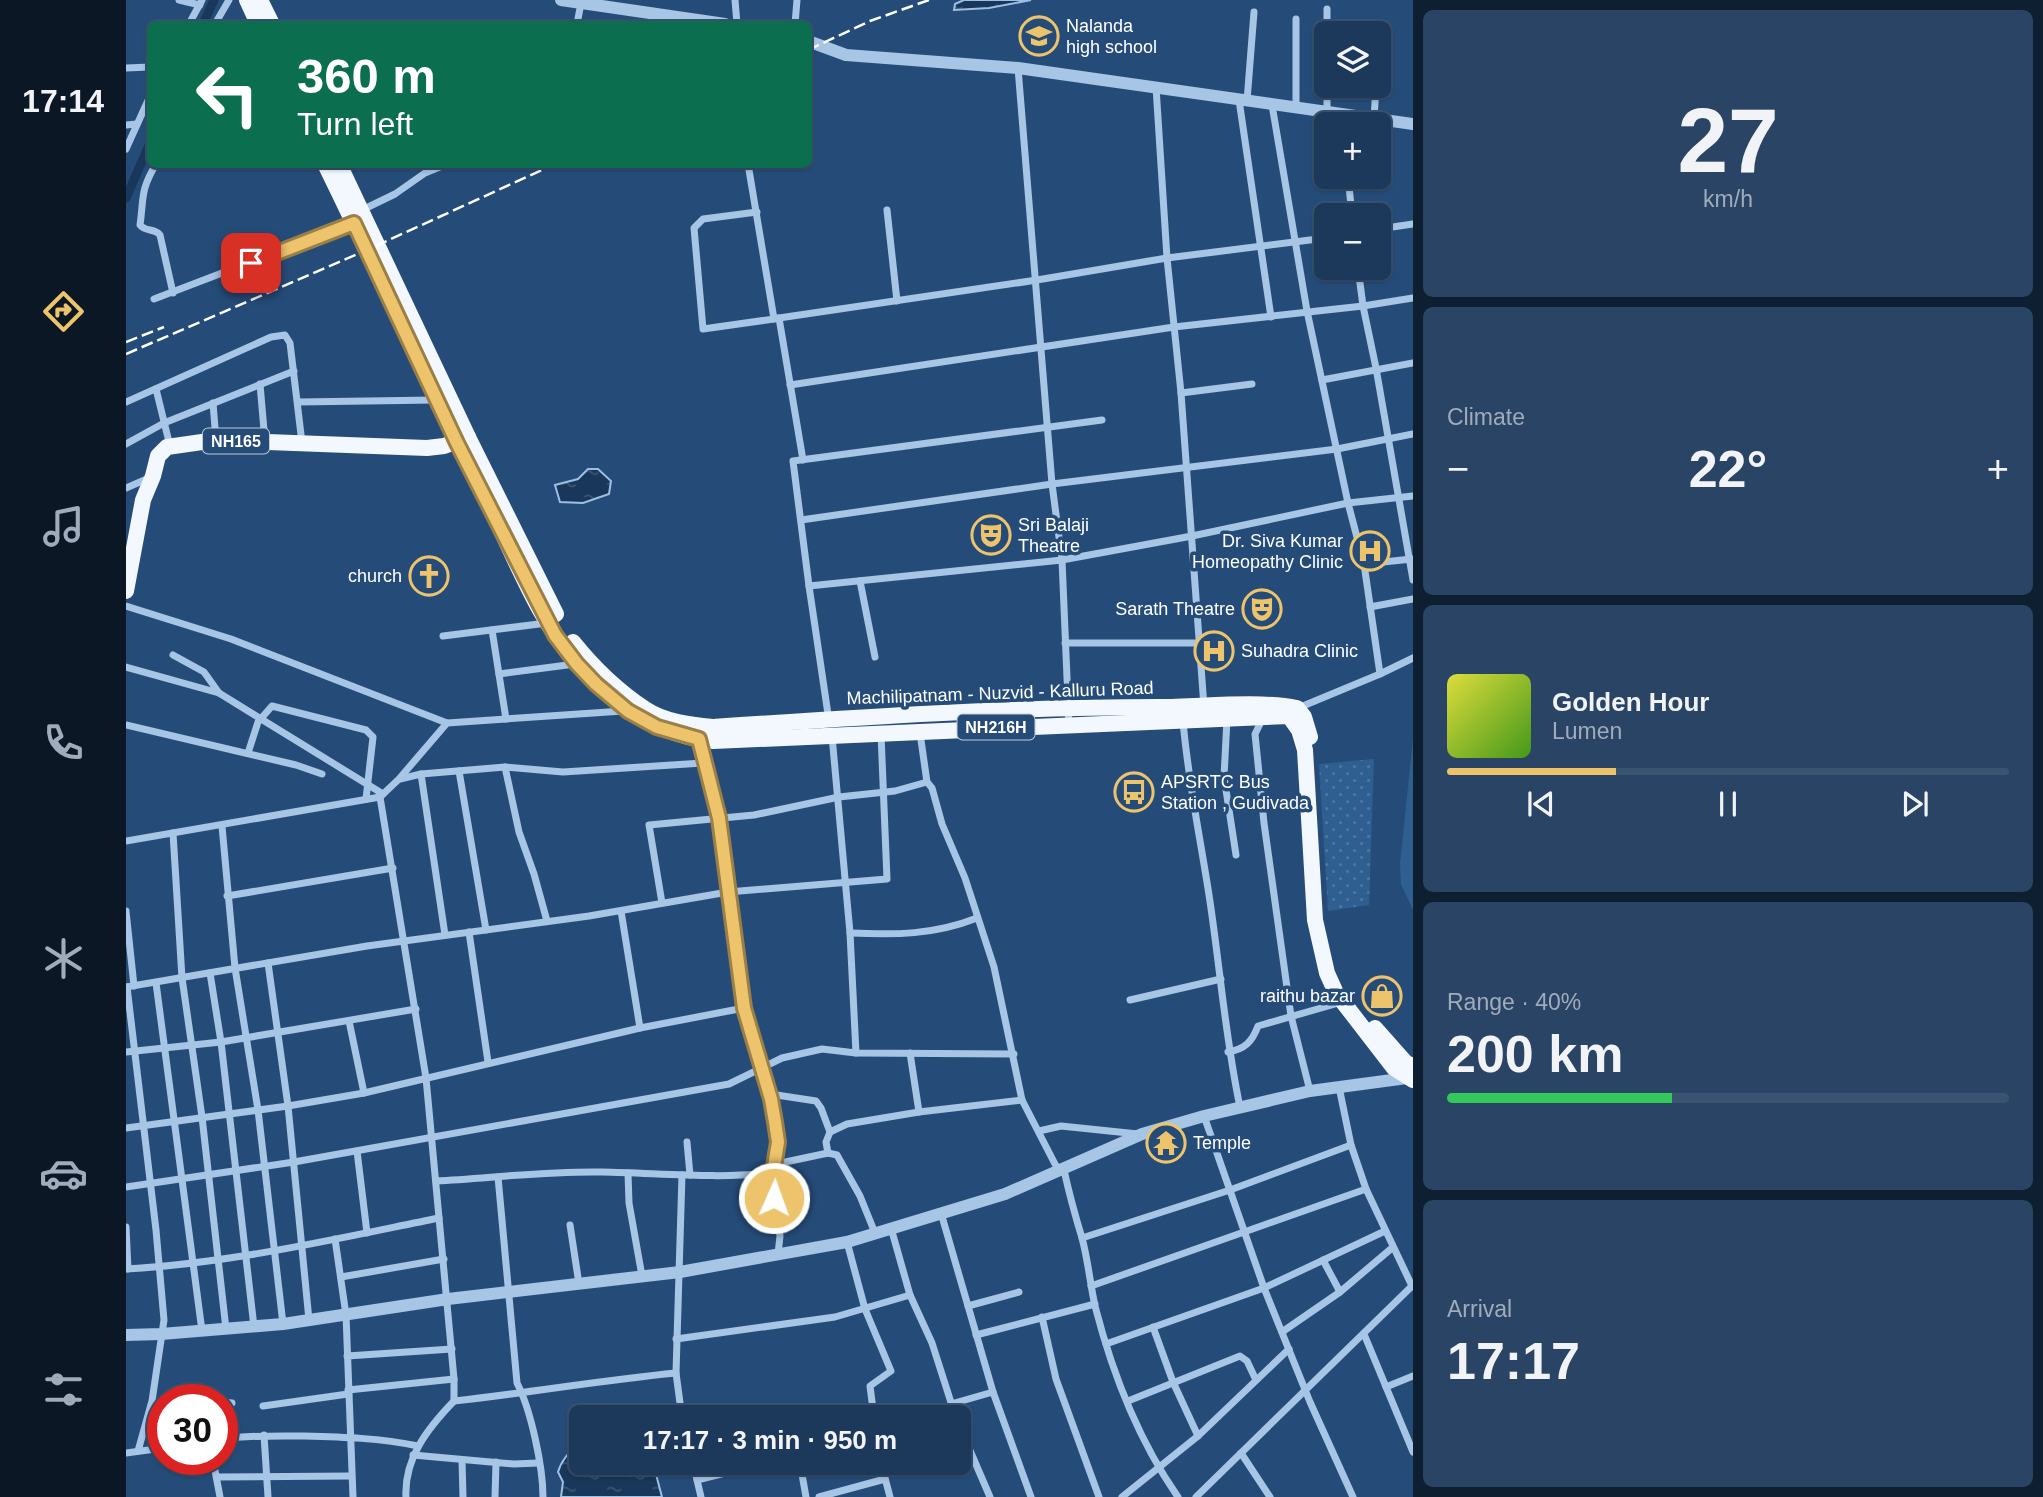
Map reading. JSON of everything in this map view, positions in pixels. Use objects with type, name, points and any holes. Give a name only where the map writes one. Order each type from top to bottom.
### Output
[{"type":"highway","points":[[247,0],[257,21]]},
{"type":"highway","points":[[260,0],[270,21]]},
{"type":"highway","points":[[328,168],[358,216],[463,440]]},
{"type":"highway","points":[[340,168],[436,400],[463,440]]},
{"type":"highway","name":"NH165","points":[[170,446],[216,440],[427,448],[463,440]]},
{"type":"highway","name":"Machilipatnam - Nuzvid - Kalluru Road","points":[[463,440],[548,623],[577,664],[596,684],[628,711],[657,727],[700,733],[832,737],[1069,725],[1182,714],[1204,707],[1257,705],[1297,708]]},
{"type":"highway","name":"Machilipatnam - Nuzvid - Kalluru Road","points":[[463,440],[572,641],[599,670],[645,709],[700,733],[713,727],[918,712],[1068,707],[1227,719],[1289,716],[1299,730],[1303,742],[1315,920],[1327,973],[1342,1002],[1394,1068],[1411,1075]]},
{"type":"highway","points":[[126,591],[143,500],[158,456],[170,446]]},
{"type":"highway","points":[[1297,708],[1304,717],[1313,755],[1326,918],[1336,971],[1359,1009],[1406,1063],[1411,1075]]},
{"type":"street","points":[[179,0],[201,3],[191,21]]},
{"type":"street","points":[[217,21],[229,0]]},
{"type":"street","points":[[561,0],[704,21]]},
{"type":"street","points":[[735,0],[737,21]]},
{"type":"street","points":[[795,21],[797,0]]},
{"type":"street","points":[[578,21],[581,3]]},
{"type":"street","points":[[1328,9],[1328,21]]},
{"type":"street","points":[[1254,12],[1243,101],[1271,317]]},
{"type":"street","points":[[1296,19],[1297,109]]},
{"type":"street","points":[[812,42],[846,55],[1018,68],[1320,112]]},
{"type":"street","points":[[126,68],[147,67]]},
{"type":"street","points":[[1018,68],[1052,484],[1062,560],[1069,725]]},
{"type":"street","points":[[1156,87],[1167,258],[1181,393],[1204,707]]},
{"type":"street","points":[[126,149],[147,103]]},
{"type":"street","points":[[1272,106],[1307,311],[1348,503],[1364,564],[1380,674]]},
{"type":"street","points":[[1391,121],[1413,124]]},
{"type":"street","points":[[126,125],[138,124]]},
{"type":"street","points":[[154,168],[142,196],[140,225],[142,228],[157,231],[160,235],[173,293]]},
{"type":"street","points":[[153,299],[358,216],[437,168]]},
{"type":"street","points":[[749,168],[803,460]]},
{"type":"street","points":[[887,210],[897,301]]},
{"type":"street","points":[[757,212],[703,219],[694,228],[704,329],[1037,281],[1167,258],[1314,240]]},
{"type":"street","points":[[1391,227],[1413,224]]},
{"type":"street","points":[[1360,280],[1413,580]]},
{"type":"street","points":[[790,385],[1174,327],[1413,298]]},
{"type":"street","points":[[126,402],[279,335],[288,337],[302,443]]},
{"type":"street","points":[[1322,380],[1413,363]]},
{"type":"street","points":[[126,444],[164,423],[294,371]]},
{"type":"street","points":[[260,384],[265,442]]},
{"type":"street","points":[[1181,393],[1252,384]]},
{"type":"street","points":[[156,388],[170,446]]},
{"type":"street","points":[[298,402],[436,400]]},
{"type":"street","points":[[213,402],[216,440]]},
{"type":"street","points":[[856,1052],[839,797],[793,461],[1102,420]]},
{"type":"street","points":[[801,520],[1052,484],[1337,449],[1413,434]]},
{"type":"street","points":[[126,488],[153,476]]},
{"type":"street","points":[[809,586],[1062,560],[1348,503],[1413,496]]},
{"type":"street","points":[[1364,564],[1411,559]]},
{"type":"street","points":[[860,581],[875,657]]},
{"type":"street","points":[[1370,607],[1413,599]]},
{"type":"street","points":[[126,607],[231,639],[447,723],[628,711]]},
{"type":"street","points":[[443,636],[548,623]]},
{"type":"street","points":[[492,630],[506,719]]},
{"type":"street","points":[[1065,643],[1198,643]]},
{"type":"street","points":[[173,654],[204,672],[219,694]]},
{"type":"street","points":[[1297,708],[1413,658]]},
{"type":"street","points":[[499,674],[577,664]]},
{"type":"street","points":[[126,667],[219,694],[382,795],[426,1078],[454,1380],[454,1401],[418,1446],[407,1470],[406,1497]]},
{"type":"street","points":[[248,753],[258,722],[272,706],[366,730],[373,737],[366,799]]},
{"type":"street","points":[[1182,714],[1189,780],[1222,979],[1228,1052],[1240,1107]]},
{"type":"street","points":[[1264,718],[1255,734],[1257,759],[1292,1017],[1310,1091]]},
{"type":"street","points":[[1227,719],[1224,777],[1236,855]]},
{"type":"street","points":[[126,841],[222,826],[382,795],[447,723]]},
{"type":"street","points":[[126,725],[248,753],[322,774]]},
{"type":"street","points":[[920,732],[927,782],[932,788],[942,824],[965,878],[994,968],[1022,1100],[1056,1166],[1064,1170]]},
{"type":"street","points":[[700,733],[703,763],[719,818],[744,1008],[770,1094],[778,1142],[773,1173],[780,1236],[778,1255]]},
{"type":"street","points":[[129,987],[405,941],[621,911],[728,892],[887,879],[881,734]]},
{"type":"street","points":[[399,779],[421,774],[505,766],[563,772],[703,763]]},
{"type":"street","points":[[505,766],[519,832],[547,920]]},
{"type":"street","points":[[459,771],[486,930]]},
{"type":"street","points":[[421,774],[445,935]]},
{"type":"street","points":[[662,903],[649,825],[754,815],[839,797],[895,791],[927,782]]},
{"type":"street","points":[[222,826],[235,968],[258,1110],[283,1324]]},
{"type":"street","points":[[173,833],[182,978],[220,1260],[226,1329]]},
{"type":"street","points":[[227,895],[393,868]]},
{"type":"street","points":[[126,911],[129,987],[164,1320],[154,1384]]},
{"type":"street","points":[[621,911],[640,1028]]},
{"type":"street","points":[[850,933],[902,936],[957,926],[977,918]]},
{"type":"street","points":[[469,932],[488,1062]]},
{"type":"street","points":[[268,963],[288,1106],[309,1320]]},
{"type":"street","points":[[210,973],[221,1042],[254,1328]]},
{"type":"street","points":[[1130,1000],[1222,979]]},
{"type":"street","points":[[156,983],[202,1331]]},
{"type":"street","points":[[1228,1052],[1239,1050],[1251,1042],[1258,1026],[1342,1002]]},
{"type":"street","points":[[126,1128],[364,1093],[640,1028],[744,1008]]},
{"type":"street","points":[[126,1052],[221,1042],[416,1009]]},
{"type":"street","points":[[349,1021],[364,1093]]},
{"type":"street","points":[[126,1187],[294,1162],[729,1084],[782,1058],[822,1049],[856,1052],[1014,1054]]},
{"type":"street","points":[[910,1053],[919,1112]]},
{"type":"street","points":[[126,1335],[254,1328],[448,1299],[680,1272],[847,1242],[1005,1194],[1142,1134],[1310,1091],[1411,1075]]},
{"type":"street","points":[[1196,1497],[1412,1289],[1366,1189],[1351,1145],[1339,1087]]},
{"type":"street","points":[[770,1094],[816,1101],[830,1132],[826,1142],[828,1153]]},
{"type":"street","points":[[830,1132],[847,1124],[919,1112],[1022,1100]]},
{"type":"street","points":[[1204,1116],[1264,1288],[1353,1497]]},
{"type":"street","points":[[1039,1132],[1061,1126],[1142,1134]]},
{"type":"street","points":[[680,1405],[676,1373],[676,1339],[687,1142]]},
{"type":"street","points":[[1082,1238],[1230,1190],[1351,1145]]},
{"type":"street","points":[[357,1151],[367,1233]]},
{"type":"street","points":[[776,1164],[828,1153],[837,1155],[848,1172],[876,1233]]},
{"type":"street","points":[[1064,1170],[1106,1344],[1158,1468],[1178,1497]]},
{"type":"street","points":[[436,1181],[543,1173],[717,1177],[773,1173]]},
{"type":"street","points":[[628,1173],[629,1203],[642,1276]]},
{"type":"street","points":[[498,1177],[517,1383],[522,1393],[538,1463],[543,1497]]},
{"type":"street","points":[[1091,1286],[1366,1189]]},
{"type":"street","points":[[940,1212],[993,1392],[1031,1497]]},
{"type":"street","points":[[126,1227],[127,1269],[193,1264],[246,1256],[439,1219]]},
{"type":"street","points":[[570,1225],[579,1284]]},
{"type":"street","points":[[891,1228],[910,1295],[932,1343],[952,1405]]},
{"type":"street","points":[[1106,1344],[1264,1288],[1384,1231]]},
{"type":"street","points":[[335,1239],[346,1315],[353,1497]]},
{"type":"street","points":[[847,1242],[865,1309],[891,1371],[870,1386],[872,1405]]},
{"type":"street","points":[[1282,1332],[1340,1292],[1392,1248]]},
{"type":"street","points":[[341,1277],[444,1259]]},
{"type":"street","points":[[1323,1260],[1340,1292]]},
{"type":"street","points":[[968,1306],[1019,1292]]},
{"type":"street","points":[[676,1339],[773,1328],[835,1317],[910,1295]]},
{"type":"street","points":[[976,1335],[1095,1304]]},
{"type":"street","points":[[1042,1317],[1055,1379],[1099,1497]]},
{"type":"street","points":[[1153,1327],[1173,1382],[1198,1436]]},
{"type":"street","points":[[1364,1334],[1413,1452]]},
{"type":"street","points":[[347,1356],[452,1349]]},
{"type":"street","points":[[1122,1497],[1198,1436],[1289,1349]]},
{"type":"street","points":[[1128,1401],[1240,1356],[1247,1361],[1256,1380]]},
{"type":"street","points":[[454,1401],[601,1380],[676,1373]]},
{"type":"street","points":[[1386,1387],[1413,1376]]},
{"type":"street","points":[[263,1406],[348,1392],[454,1380]]},
{"type":"street","points":[[955,1405],[993,1392]]},
{"type":"street","points":[[138,1451],[147,1419]]},
{"type":"street","points":[[238,1437],[264,1435],[350,1437],[386,1439],[418,1446]]},
{"type":"street","points":[[264,1435],[268,1497]]},
{"type":"street","points":[[126,1453],[147,1450]]},
{"type":"street","points":[[971,1453],[990,1497]]},
{"type":"street","points":[[1241,1453],[1270,1497]]},
{"type":"street","points":[[414,1455],[538,1463]]},
{"type":"street","points":[[462,1460],[463,1497]]},
{"type":"street","points":[[495,1497],[496,1462]]},
{"type":"street","points":[[696,1475],[701,1497]]},
{"type":"street","points":[[697,1480],[717,1475]]},
{"type":"street","points":[[802,1475],[806,1497]]},
{"type":"street","points":[[884,1475],[890,1497]]},
{"type":"street","points":[[220,1497],[217,1477],[351,1476]]},
{"type":"street","points":[[819,1497],[885,1479]]},
{"type":"shaded area","points":[[1413,739],[1413,910],[1401,884],[1400,864]]},
{"type":"shaded area","points":[[1374,759],[1369,905],[1328,911],[1319,764]]},
{"type":"water","points":[[964,0],[1031,0],[989,8],[954,10],[955,4]]},
{"type":"water","points":[[588,469],[598,469],[611,481],[609,494],[583,503],[560,502],[555,485],[578,479]]},
{"type":"water","points":[[568,1455],[569,1475],[656,1475],[662,1497],[561,1497],[563,1482],[558,1472]]},
{"type":"waterway","points":[[204,21],[214,0]]},
{"type":"waterway","points":[[126,198],[147,150]]},
{"type":"railway","points":[[812,48],[870,21],[929,0]]},
{"type":"railway","points":[[126,354],[367,250],[546,168]]},
{"type":"railway","points":[[126,342],[164,327]]},
{"type":"place","name":"Nalanda high school","points":[[1039,36]]},
{"type":"place","name":"Sri Balaji Theatre","points":[[991,535]]},
{"type":"place","name":"Dr. Siva Kumar Homeopathy Clinic","points":[[1370,551]]},
{"type":"place","name":"church","points":[[429,576]]},
{"type":"place","name":"Sarath Theatre","points":[[1262,609]]},
{"type":"place","name":"Suhadra Clinic","points":[[1214,651]]},
{"type":"place","name":"APSRTC Bus Station , Gudivada","points":[[1134,792]]},
{"type":"place","name":"raithu bazar","points":[[1382,996]]},
{"type":"place","name":"Temple","points":[[1166,1143]]},
{"type":"route","points":[[251,263],[354,223],[436,400],[555,635],[596,684],[628,711],[672,733],[699,739],[719,818],[744,1008],[771,1099],[775,1122],[778,1142],[773,1173],[774,1198]]}]
